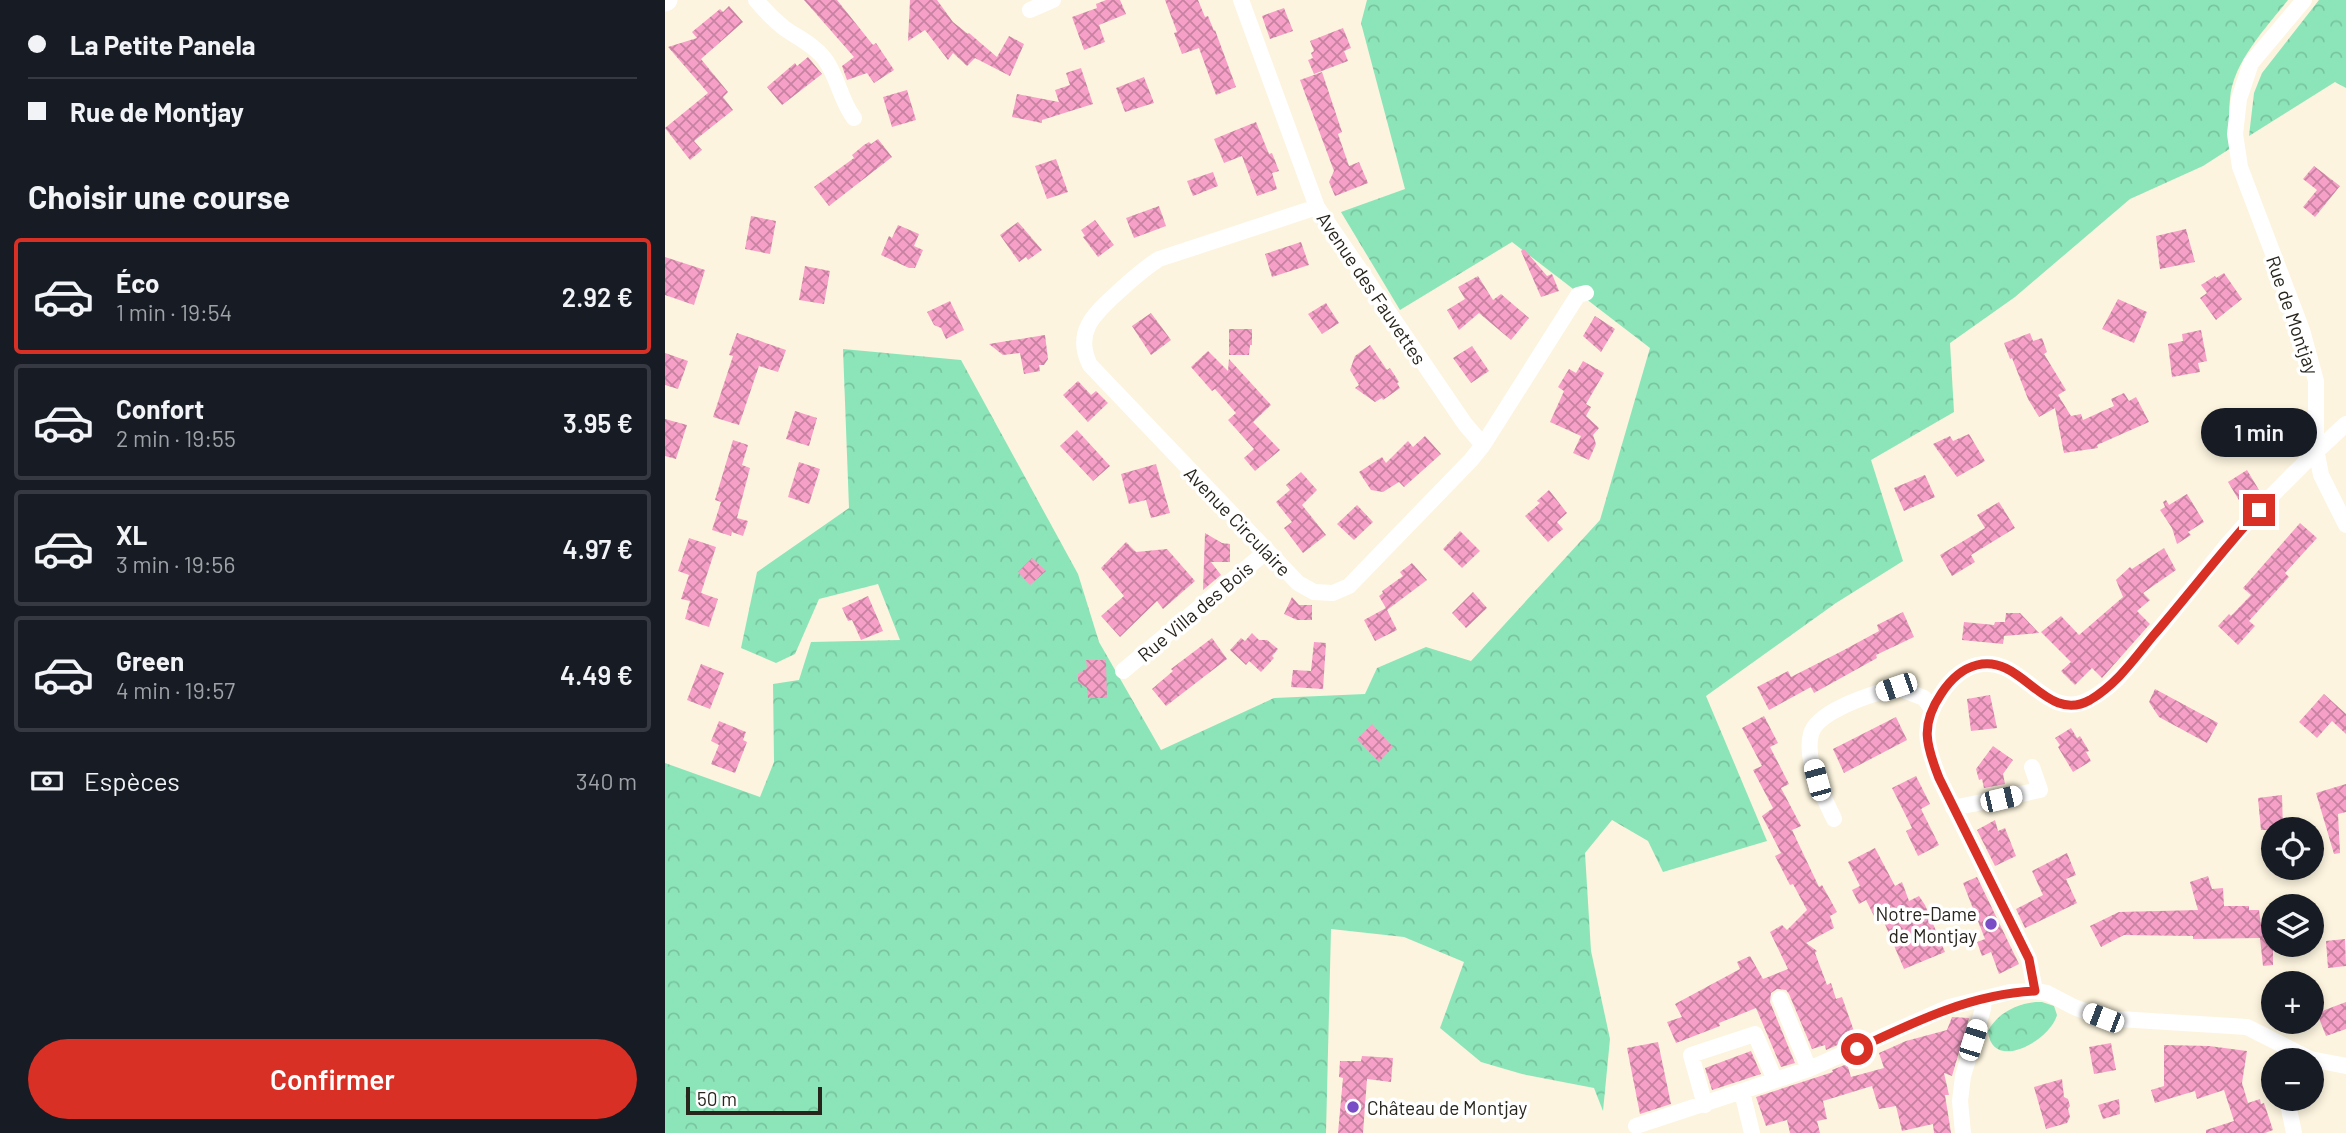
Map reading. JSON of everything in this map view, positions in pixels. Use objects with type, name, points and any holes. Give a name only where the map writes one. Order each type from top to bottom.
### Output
[{"type":"street","points":[[756,0],[768,15],[807,42],[824,58],[853,118]]},
{"type":"street","points":[[1030,10],[1053,0]]},
{"type":"street","name":"Avenue des Fauvettes","points":[[1241,0],[1317,208],[1465,424],[1483,445]]},
{"type":"street","name":"Rue de Montjay","points":[[2304,0],[2251,63],[2239,99],[2235,134],[2240,167],[2302,330],[2316,381],[2316,449],[2321,475],[2346,525]]},
{"type":"street","name":"Avenue Circulaire","points":[[1317,208],[1159,259],[1140,271],[1093,315],[1086,330],[1084,353],[1090,365],[1267,551],[1298,583],[1314,592],[1333,593],[1349,586],[1483,445],[1578,295],[1586,293]]},
{"type":"street","points":[[2035,991],[2029,959],[1954,808],[1927,747],[1931,708],[1947,684],[1959,672],[1987,662],[2007,667],[2048,699],[2069,706],[2088,701],[2124,673],[2228,544],[2316,449],[2346,424]]},
{"type":"street","name":"Rue Villa des Bois","points":[[1122,671],[1267,551]]},
{"type":"street","points":[[1834,819],[1811,760],[1811,733],[1820,720],[1850,703],[1896,687],[1924,698],[1931,708]]},
{"type":"street","points":[[1954,808],[2040,790],[2032,766]]},
{"type":"street","points":[[1636,1126],[1808,1069],[1949,1007],[2010,992],[2047,993],[2103,1018],[2247,1027],[2310,1059],[2346,1066]]},
{"type":"street","points":[[1963,1133],[1960,1101],[1963,1076],[1984,998]]},
{"type":"street","points":[[1780,999],[1808,1069]]},
{"type":"street","points":[[1705,1105],[1691,1055],[1755,1034],[1775,1080]]},
{"type":"street","points":[[2274,1041],[2275,1048]]},
{"type":"street","points":[[1742,1092],[1752,1133]]},
{"type":"street","points":[[2289,1111],[2294,1133]]},
{"type":"green space","points":[[1367,0],[2288,0],[2252,46],[2237,72],[2229,105],[2231,148],[2203,166],[2130,199],[2015,297],[1950,343],[1954,412],[1871,460],[1903,561],[1836,603],[1706,696],[1767,841],[1663,872],[1648,841],[1612,820],[1585,853],[1591,951],[1610,1039],[1603,1111],[1594,1088],[1522,1074],[1481,1062],[1440,1028],[1464,962],[1404,937],[1331,929],[1326,1133],[665,1133],[665,763],[760,797],[774,762],[773,684],[799,680],[811,642],[900,640],[878,584],[819,599],[795,654],[776,663],[741,648],[757,572],[849,508],[843,349],[961,360],[1078,574],[1099,642],[1161,750],[1274,698],[1365,694],[1377,668],[1426,647],[1471,661],[1600,520],[1650,348],[1512,242],[1400,310],[1341,212],[1405,189],[1361,23]]},
{"type":"green space","points":[[2319,0],[2346,0],[2346,88],[2335,82],[2249,136],[2254,93],[2262,73]]},
{"type":"green space","points":[[2042,1002],[2054,1006],[2057,1015],[2044,1034],[2033,1043],[2010,1051],[1999,1050],[1992,1043],[1988,1031],[2004,1013],[2018,1006]]},
{"type":"building","points":[[804,0],[837,0],[873,45],[876,43],[894,70],[874,83],[867,73],[847,80],[842,66],[854,57]]},
{"type":"building","points":[[910,0],[937,0],[953,22],[997,57],[1009,36],[1024,44],[1010,76],[975,58],[967,66],[953,53],[948,60],[925,30],[908,41]]},
{"type":"building","points":[[1106,0],[1120,0],[1126,14],[1099,25],[1105,42],[1084,50],[1072,17],[1097,8],[1096,4]]},
{"type":"building","points":[[1165,0],[1198,0],[1205,17],[1208,16],[1215,30],[1236,87],[1216,95],[1199,48],[1182,54]]},
{"type":"building","points":[[729,6],[743,22],[701,59],[728,92],[723,97],[733,110],[694,141],[702,150],[690,160],[665,128],[708,93],[668,47],[697,38],[692,32],[720,9],[723,12]]},
{"type":"building","points":[[1284,8],[1293,31],[1270,39],[1262,16]]},
{"type":"building","points":[[1343,28],[1351,48],[1344,51],[1348,61],[1314,74],[1308,60],[1313,58],[1311,53],[1314,51],[1310,41]]},
{"type":"building","points":[[808,57],[822,74],[782,105],[767,87],[795,63],[797,66]]},
{"type":"building","points":[[1081,68],[1093,104],[1042,120],[1042,123],[1012,117],[1017,94],[1059,102],[1055,90],[1070,85],[1066,73]]},
{"type":"building","points":[[1322,72],[1342,132],[1338,134],[1349,166],[1359,162],[1368,183],[1335,196],[1329,182],[1334,171],[1300,80]]},
{"type":"building","points":[[1144,77],[1154,103],[1125,112],[1116,88]]},
{"type":"building","points":[[907,90],[916,120],[892,127],[883,97]]},
{"type":"building","points":[[1256,122],[1279,171],[1272,173],[1277,189],[1257,196],[1242,156],[1224,163],[1214,139]]},
{"type":"building","points":[[878,139],[892,157],[829,206],[814,187],[854,158],[852,155],[864,145]]},
{"type":"building","points":[[1056,159],[1068,192],[1047,199],[1035,166]]},
{"type":"building","points":[[2314,166],[2340,186],[2315,217],[2303,207],[2317,190],[2303,179]]},
{"type":"building","points":[[1213,172],[1218,186],[1193,196],[1187,181]]},
{"type":"building","points":[[1159,206],[1166,226],[1134,238],[1126,218]]},
{"type":"building","points":[[751,216],[776,221],[770,254],[745,249]]},
{"type":"building","points":[[1095,220],[1114,245],[1098,257],[1081,230]]},
{"type":"building","points":[[1018,222],[1042,250],[1028,260],[1026,257],[1019,262],[1000,235]]},
{"type":"building","points":[[898,225],[919,234],[914,246],[923,250],[915,268],[909,268],[881,255],[889,236],[892,238]]},
{"type":"building","points":[[2186,229],[2195,262],[2160,269],[2156,236]]},
{"type":"building","points":[[1301,242],[1309,265],[1272,277],[1265,254]]},
{"type":"building","points":[[1524,249],[1547,276],[1552,274],[1559,291],[1541,297],[1521,251]]},
{"type":"building","points":[[665,257],[705,270],[694,305],[665,295]]},
{"type":"building","points":[[805,266],[830,271],[824,304],[799,300]]},
{"type":"building","points":[[2224,273],[2242,299],[2216,320],[2200,298],[2207,293],[2201,285]]},
{"type":"building","points":[[1478,276],[1493,300],[1501,294],[1529,318],[1511,340],[1479,313],[1459,330],[1447,310],[1465,299],[1458,287]]},
{"type":"building","points":[[2118,299],[2147,312],[2134,343],[2102,329]]},
{"type":"building","points":[[950,301],[964,330],[946,339],[941,328],[934,325],[927,312]]},
{"type":"building","points":[[1326,303],[1339,323],[1322,334],[1308,314]]},
{"type":"building","points":[[1151,313],[1171,340],[1151,355],[1132,326]]},
{"type":"building","points":[[1595,316],[1615,329],[1601,352],[1583,336]]},
{"type":"building","points":[[1229,329],[1252,329],[1249,355],[1229,355]]},
{"type":"building","points":[[2201,330],[2207,361],[2198,363],[2200,372],[2172,377],[2168,344],[2183,341],[2182,334]]},
{"type":"building","points":[[737,333],[786,350],[778,372],[759,366],[739,425],[713,417],[733,356],[729,355]]},
{"type":"building","points":[[2030,333],[2033,341],[2042,338],[2047,352],[2044,354],[2066,390],[2058,395],[2071,416],[2081,414],[2083,420],[2114,406],[2111,399],[2124,393],[2129,401],[2136,397],[2149,422],[2097,445],[2098,448],[2064,453],[2055,408],[2039,417],[2028,399],[2004,343]]},
{"type":"building","points":[[1045,335],[1048,359],[1044,365],[1039,365],[1040,371],[1024,374],[1020,353],[1003,355],[989,344]]},
{"type":"building","points":[[1370,345],[1387,370],[1390,368],[1400,388],[1383,400],[1382,398],[1375,402],[1355,388],[1359,385],[1350,370],[1355,356]]},
{"type":"building","points":[[1472,346],[1489,371],[1471,383],[1453,358]]},
{"type":"building","points":[[1208,351],[1228,371],[1229,359],[1271,405],[1253,422],[1280,450],[1255,471],[1244,458],[1254,449],[1228,420],[1236,413],[1191,367]]},
{"type":"building","points":[[665,353],[688,361],[678,389],[665,385]]},
{"type":"building","points":[[1583,361],[1604,373],[1586,404],[1591,407],[1586,416],[1599,428],[1593,435],[1596,444],[1589,460],[1573,453],[1581,436],[1550,422],[1564,391],[1558,387],[1569,369],[1576,373]]},
{"type":"building","points":[[1078,381],[1091,395],[1096,391],[1108,403],[1088,422],[1063,395]]},
{"type":"building","points":[[795,411],[817,418],[809,446],[786,439]]},
{"type":"building","points":[[665,419],[687,425],[676,459],[665,456]]},
{"type":"building","points":[[1077,430],[1110,466],[1093,481],[1060,446]]},
{"type":"building","points":[[1969,434],[1985,461],[1957,477],[1933,444],[1950,436],[1953,441]]},
{"type":"building","points":[[1425,436],[1441,454],[1404,487],[1399,482],[1383,492],[1371,490],[1359,472],[1382,457],[1386,463],[1408,441],[1413,447]]},
{"type":"building","points":[[733,440],[748,445],[742,465],[750,468],[737,518],[748,521],[743,536],[732,532],[731,536],[712,530],[721,502],[715,500]]},
{"type":"building","points":[[799,462],[820,469],[809,504],[788,497]]},
{"type":"building","points":[[1156,464],[1170,513],[1151,518],[1146,500],[1129,504],[1121,474]]},
{"type":"building","points":[[2247,470],[2259,490],[2240,502],[2228,482]]},
{"type":"building","points":[[1301,472],[1317,490],[1302,505],[1326,535],[1303,553],[1284,528],[1292,522],[1276,502],[1290,490],[1286,485]]},
{"type":"building","points":[[1925,475],[1935,497],[1904,511],[1894,488]]},
{"type":"building","points":[[1549,490],[1567,513],[1557,522],[1563,529],[1548,542],[1525,516],[1540,503],[1537,501]]},
{"type":"building","points":[[2187,494],[2204,522],[2188,532],[2191,535],[2177,544],[2172,528],[2160,510],[2165,507],[2163,502],[2166,500],[2169,505]]},
{"type":"building","points":[[1999,502],[2015,528],[1971,555],[1975,562],[1952,576],[1940,555],[1985,528],[1977,515]]},
{"type":"building","points":[[1357,505],[1373,522],[1354,540],[1337,524]]},
{"type":"building","points":[[2300,523],[2317,538],[2285,573],[2289,577],[2249,621],[2255,626],[2238,645],[2218,626],[2251,595],[2243,588]]},
{"type":"building","points":[[1460,531],[1480,551],[1462,568],[1443,549]]},
{"type":"building","points":[[1205,533],[1222,543],[1230,544],[1230,562],[1211,562],[1221,575],[1203,590]]},
{"type":"building","points":[[689,538],[716,547],[701,593],[718,599],[709,627],[685,619],[690,601],[681,599],[689,575],[678,571]]},
{"type":"building","points":[[1126,542],[1136,552],[1167,549],[1195,581],[1163,609],[1157,601],[1120,637],[1101,616],[1124,596],[1101,568]]},
{"type":"building","points":[[2164,548],[2176,570],[2143,593],[2150,600],[2137,611],[2150,624],[2102,678],[2092,668],[2075,685],[2061,671],[2071,662],[2041,632],[2061,616],[2079,635],[2123,597],[2116,580],[2130,567],[2132,569]]},
{"type":"building","points":[[1032,558],[1046,571],[1030,585],[1018,572]]},
{"type":"building","points":[[1412,563],[1427,580],[1387,610],[1379,596],[1403,576],[1400,572]]},
{"type":"building","points":[[1473,592],[1487,608],[1466,628],[1452,613]]},
{"type":"building","points":[[868,596],[883,631],[861,640],[852,620],[848,621],[842,608]]},
{"type":"building","points":[[1292,597],[1299,605],[1312,605],[1312,620],[1297,620],[1284,614]]},
{"type":"building","points":[[1386,608],[1397,630],[1375,641],[1364,620]]},
{"type":"building","points":[[1903,612],[1914,637],[1876,655],[1877,658],[1814,693],[1811,687],[1769,710],[1757,687],[1788,671],[1791,677],[1844,650],[1879,631],[1877,625]]},
{"type":"building","points":[[2006,613],[2020,613],[2039,633],[2004,636],[2003,644],[1962,640],[1964,622],[1994,625],[1995,622],[2005,622]]},
{"type":"building","points":[[1252,633],[1259,640],[1267,640],[1278,649],[1272,656],[1274,658],[1261,672],[1249,661],[1246,665],[1230,650],[1241,638],[1245,641]]},
{"type":"building","points":[[1212,638],[1227,659],[1166,706],[1152,689],[1173,671],[1171,669]]},
{"type":"building","points":[[1314,642],[1326,643],[1323,689],[1291,687],[1293,670],[1311,671]]},
{"type":"building","points":[[1086,660],[1106,660],[1107,698],[1088,698],[1087,688],[1078,682],[1078,674],[1087,668]]},
{"type":"building","points":[[701,664],[724,673],[710,709],[687,700]]},
{"type":"building","points":[[2155,689],[2218,723],[2207,743],[2159,717],[2149,702]]},
{"type":"building","points":[[2324,694],[2346,714],[2346,734],[2332,721],[2317,738],[2299,722]]},
{"type":"building","points":[[1990,695],[1997,728],[1971,731],[1967,699]]},
{"type":"building","points":[[1764,716],[1778,743],[1770,747],[1789,784],[1781,788],[1801,826],[1792,830],[1819,887],[1822,885],[1837,912],[1830,916],[1834,928],[1806,943],[1817,951],[1815,953],[1827,985],[1831,983],[1836,999],[1842,997],[1856,1037],[1826,1050],[1825,1045],[1812,1049],[1789,994],[1786,990],[1777,989],[1771,993],[1770,1002],[1795,1063],[1781,1067],[1756,1008],[1676,1043],[1667,1022],[1682,1017],[1675,1004],[1740,969],[1737,962],[1750,956],[1763,979],[1788,969],[1770,932],[1782,925],[1787,930],[1807,910],[1775,856],[1781,853],[1762,816],[1773,808],[1753,770],[1762,766],[1742,728]]},
{"type":"building","points":[[1896,717],[1907,740],[1844,773],[1833,749]]},
{"type":"building","points":[[719,721],[746,732],[743,740],[747,742],[735,773],[711,764],[719,745],[711,741]]},
{"type":"building","points":[[1372,724],[1393,747],[1379,762],[1357,739]]},
{"type":"building","points":[[2071,728],[2077,738],[2080,736],[2089,751],[2086,752],[2091,761],[2073,772],[2055,738]]},
{"type":"building","points":[[1993,746],[2013,760],[2003,774],[2005,784],[1984,788],[1976,769]]},
{"type":"building","points":[[1916,776],[1930,804],[1921,809],[1939,845],[1918,856],[1906,831],[1912,828],[1892,788]]},
{"type":"building","points":[[2346,784],[2346,812],[2338,814],[2340,853],[2334,854],[2316,793]]},
{"type":"building","points":[[2282,795],[2283,817],[2261,817],[2261,830],[2258,798]]},
{"type":"building","points":[[1995,820],[1998,831],[2005,828],[2016,856],[1995,866],[1977,830]]},
{"type":"building","points":[[1875,848],[1895,886],[1902,882],[1909,901],[1919,896],[1945,952],[1904,969],[1884,922],[1878,924],[1866,900],[1859,904],[1852,890],[1860,886],[1848,862]]},
{"type":"building","points":[[2067,853],[2076,875],[2066,879],[2077,903],[2025,928],[2016,909],[2043,895],[2032,871]]},
{"type":"building","points":[[2208,876],[2212,889],[2223,888],[2224,906],[2249,906],[2249,910],[2259,910],[2261,947],[2260,938],[2193,939],[2193,936],[2124,935],[2101,947],[2090,926],[2119,912],[2198,910],[2190,882]]},
{"type":"building","name":"Notre-Dame de Montjay","points":[[1977,877],[2019,964],[1999,974],[1991,952],[1982,956],[1977,942],[1985,939],[1963,883]]},
{"type":"building","points":[[2345,939],[2346,966],[2328,968],[2326,941]]},
{"type":"building","points":[[2262,957],[2273,957],[2273,965],[2263,966]]},
{"type":"building","points":[[2346,1002],[2346,1029],[2326,1036],[2324,1010]]},
{"type":"building","points":[[1952,1017],[1969,1018],[1952,1076],[1944,1073],[1949,1095],[1945,1095],[1951,1133],[1934,1133],[1933,1124],[1902,1131],[1896,1106],[1879,1109],[1872,1086],[1823,1101],[1827,1119],[1817,1121],[1820,1133],[1790,1133],[1787,1120],[1766,1126],[1756,1097],[1833,1072],[1832,1070],[1847,1064],[1851,1077],[1884,1068],[1879,1053],[1906,1041],[1947,1030]]},
{"type":"building","points":[[1658,1042],[1671,1104],[1640,1114],[1627,1048]]},
{"type":"building","points":[[2111,1043],[2116,1070],[2094,1074],[2089,1047]]},
{"type":"building","points":[[2164,1045],[2209,1046],[2247,1051],[2242,1083],[2248,1103],[2260,1099],[2261,1111],[2267,1111],[2273,1130],[2265,1133],[2206,1133],[2206,1130],[2234,1121],[2224,1090],[2197,1099],[2195,1091],[2155,1103],[2151,1090],[2164,1086]]},
{"type":"building","points":[[1751,1051],[1761,1074],[1712,1090],[1705,1068]]},
{"type":"building","name":"Château de Montjay","points":[[1362,1056],[1393,1058],[1391,1082],[1367,1079],[1363,1133],[1338,1133],[1343,1078],[1339,1077],[1340,1061],[1361,1061]]},
{"type":"building","points":[[2062,1079],[2064,1097],[2068,1099],[2070,1106],[2070,1117],[2067,1123],[2046,1129],[2034,1087]]},
{"type":"building","points":[[2119,1099],[2120,1114],[2103,1119],[2098,1105]]},
{"type":"place","name":"Notre-Dame de Montjay","points":[[1991,924]]},
{"type":"place","name":"Château de Montjay","points":[[1353,1107]]},
{"type":"route","points":[[1857,1049],[1949,1007],[2010,992],[2035,991],[2029,959],[1939,778],[1927,747],[1931,708],[1947,684],[1959,672],[1987,662],[2007,667],[2048,699],[2069,706],[2088,701],[2124,673],[2228,544],[2259,510]]}]
